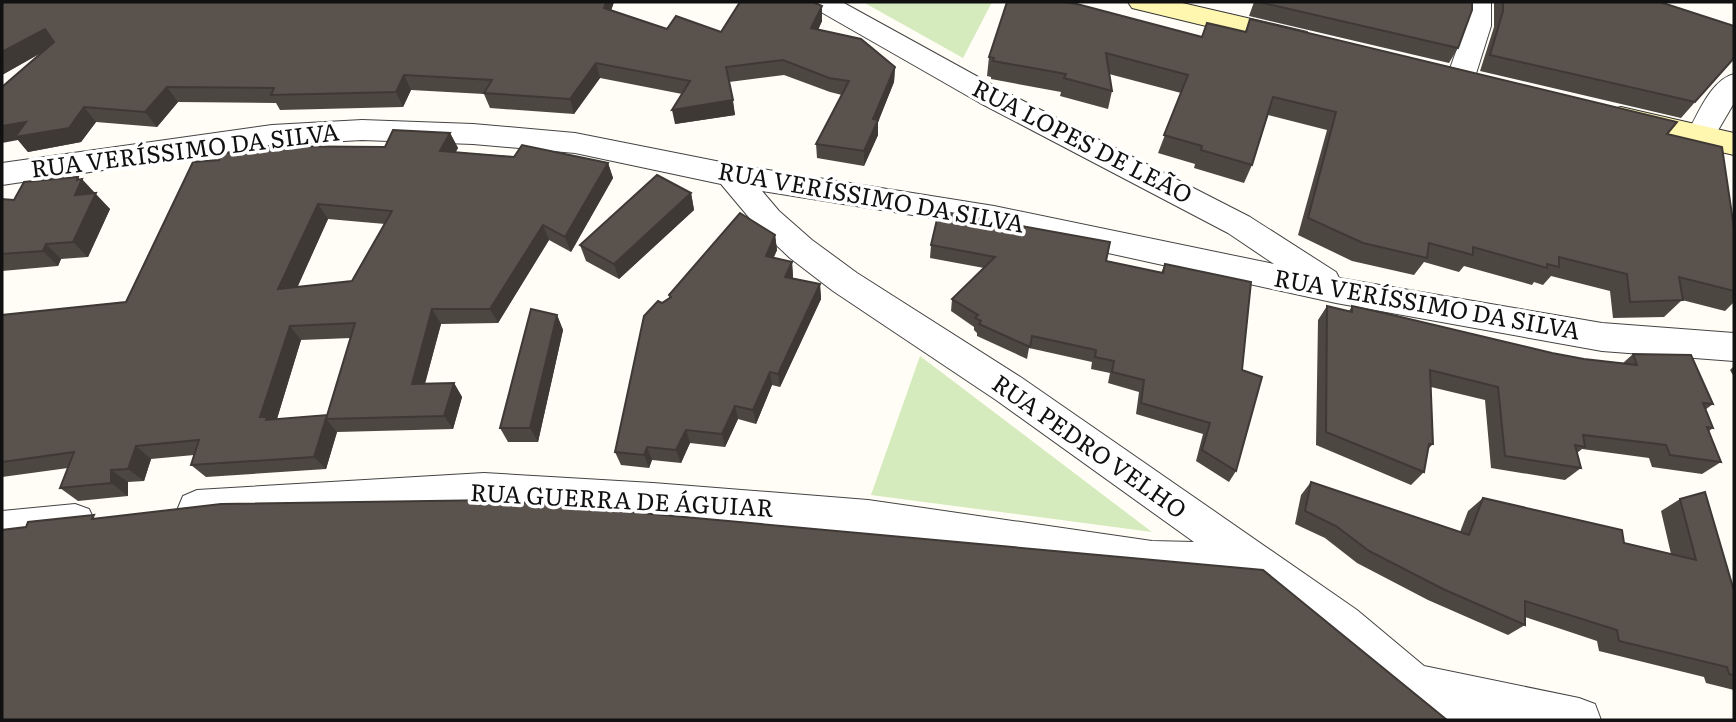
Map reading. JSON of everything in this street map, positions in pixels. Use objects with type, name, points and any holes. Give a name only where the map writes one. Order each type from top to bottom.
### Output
[{"type":"main road","points":[[1142,2],[1319,44]]},
{"type":"main road","points":[[1595,111],[1734,144]]},
{"type":"street","name":"RUA LOPES DE LEÃO","points":[[823,2],[990,96],[1239,225],[1336,290]]},
{"type":"street","points":[[1460,79],[1478,26],[1478,2]]},
{"type":"street","points":[[1700,136],[1718,103],[1734,83]]},
{"type":"street","name":"RUA VERÍSSIMO DA SILVA","points":[[2,174],[272,135],[362,130],[473,134],[575,143],[731,175],[994,217],[1336,290],[1602,337],[1734,347]]},
{"type":"street","name":"RUA PEDRO VELHO","points":[[731,175],[768,219],[801,249],[845,282],[1009,389],[1342,624],[1414,685],[1449,720]]},
{"type":"street","name":"RUA GUERRA DE ÁGUIAR","points":[[166,512],[248,503],[484,490],[653,500],[868,518],[1152,560],[1206,561],[1241,554]]},
{"type":"street","points":[[2,529],[111,518]]},
{"type":"street","points":[[1414,685],[1579,720]]},
{"type":"green space","points":[[863,2],[992,2],[963,58]]},
{"type":"green space","points":[[920,356],[1152,532],[871,495]]},
{"type":"building","points":[[2,2],[606,2],[604,8],[667,29],[676,16],[721,32],[740,2],[813,2],[822,6],[811,28],[861,39],[895,67],[873,119],[878,120],[864,151],[816,144],[849,81],[829,78],[783,60],[726,67],[733,100],[672,110],[690,81],[596,63],[570,99],[484,93],[492,80],[404,75],[396,92],[271,95],[274,88],[167,87],[145,112],[84,107],[69,128],[15,137],[26,122],[2,126],[2,87],[54,42],[45,29],[2,52]]},
{"type":"building","points":[[1007,2],[1077,4],[1202,37],[1207,23],[1246,32],[1250,19],[1677,122],[1667,134],[1722,147],[1734,228],[1734,291],[1679,277],[1683,300],[1630,302],[1627,274],[1559,257],[1559,267],[1547,264],[1547,268],[1473,247],[1473,255],[1429,243],[1427,258],[1363,243],[1308,218],[1336,112],[1273,97],[1252,165],[1201,150],[1202,146],[1164,135],[1188,75],[1106,53],[1112,91],[1064,78],[1066,74],[993,61],[994,58],[989,57]]},
{"type":"building","points":[[1259,2],[1472,2],[1472,10],[1458,48]]},
{"type":"building","points":[[1503,2],[1660,2],[1734,26],[1734,58],[1695,102],[1490,55],[1503,11]]},
{"type":"building","points":[[393,130],[450,133],[440,151],[514,157],[522,145],[608,163],[565,237],[543,225],[490,309],[432,309],[412,384],[454,383],[444,416],[326,419],[355,323],[290,326],[260,417],[267,417],[266,420],[327,415],[314,457],[191,465],[199,440],[136,446],[128,469],[111,470],[111,483],[60,488],[74,452],[2,462],[2,315],[126,302],[193,162],[219,160],[222,153],[243,153],[246,146],[385,147]],"holes":[[[318,204],[392,211],[352,281],[278,289]]]},
{"type":"building","points":[[657,175],[691,193],[614,264],[580,245]]},
{"type":"building","points":[[78,177],[77,180],[82,179],[75,195],[96,193],[73,242],[46,244],[43,251],[2,254],[2,199],[14,200],[24,182]]},
{"type":"building","points":[[939,211],[1110,242],[1106,261],[1163,273],[1165,264],[1251,282],[1242,370],[1262,377],[1236,471],[1202,450],[1210,423],[1141,403],[1144,380],[1112,372],[1114,361],[1095,357],[1096,350],[1032,336],[1030,347],[979,324],[981,321],[975,318],[978,315],[952,299],[995,257],[931,245]]},
{"type":"building","points":[[740,213],[775,235],[766,256],[792,262],[785,277],[820,284],[778,374],[770,372],[753,410],[735,406],[722,434],[686,430],[676,450],[647,447],[644,455],[615,452],[644,316],[658,301],[662,303],[671,297],[669,295]]},
{"type":"building","points":[[1327,306],[1352,312],[1352,306],[1584,359],[1637,365],[1633,354],[1691,355],[1713,404],[1703,403],[1713,428],[1707,427],[1721,462],[1670,455],[1666,445],[1583,435],[1585,447],[1575,445],[1581,468],[1505,456],[1498,387],[1430,370],[1433,444],[1429,444],[1424,472],[1326,432]]},
{"type":"building","points":[[531,309],[557,315],[530,428],[500,428]]},
{"type":"building","points":[[1311,482],[1469,535],[1483,498],[1622,530],[1624,543],[1696,560],[1680,499],[1705,492],[1734,591],[1734,675],[1729,674],[1727,667],[1619,641],[1617,630],[1525,601],[1525,625],[1443,589],[1369,551],[1336,526],[1305,511]]},
{"type":"building","points":[[498,500],[1263,570],[1447,720],[2,720],[2,530],[26,527],[28,522],[94,515],[92,519],[221,504]]}]
